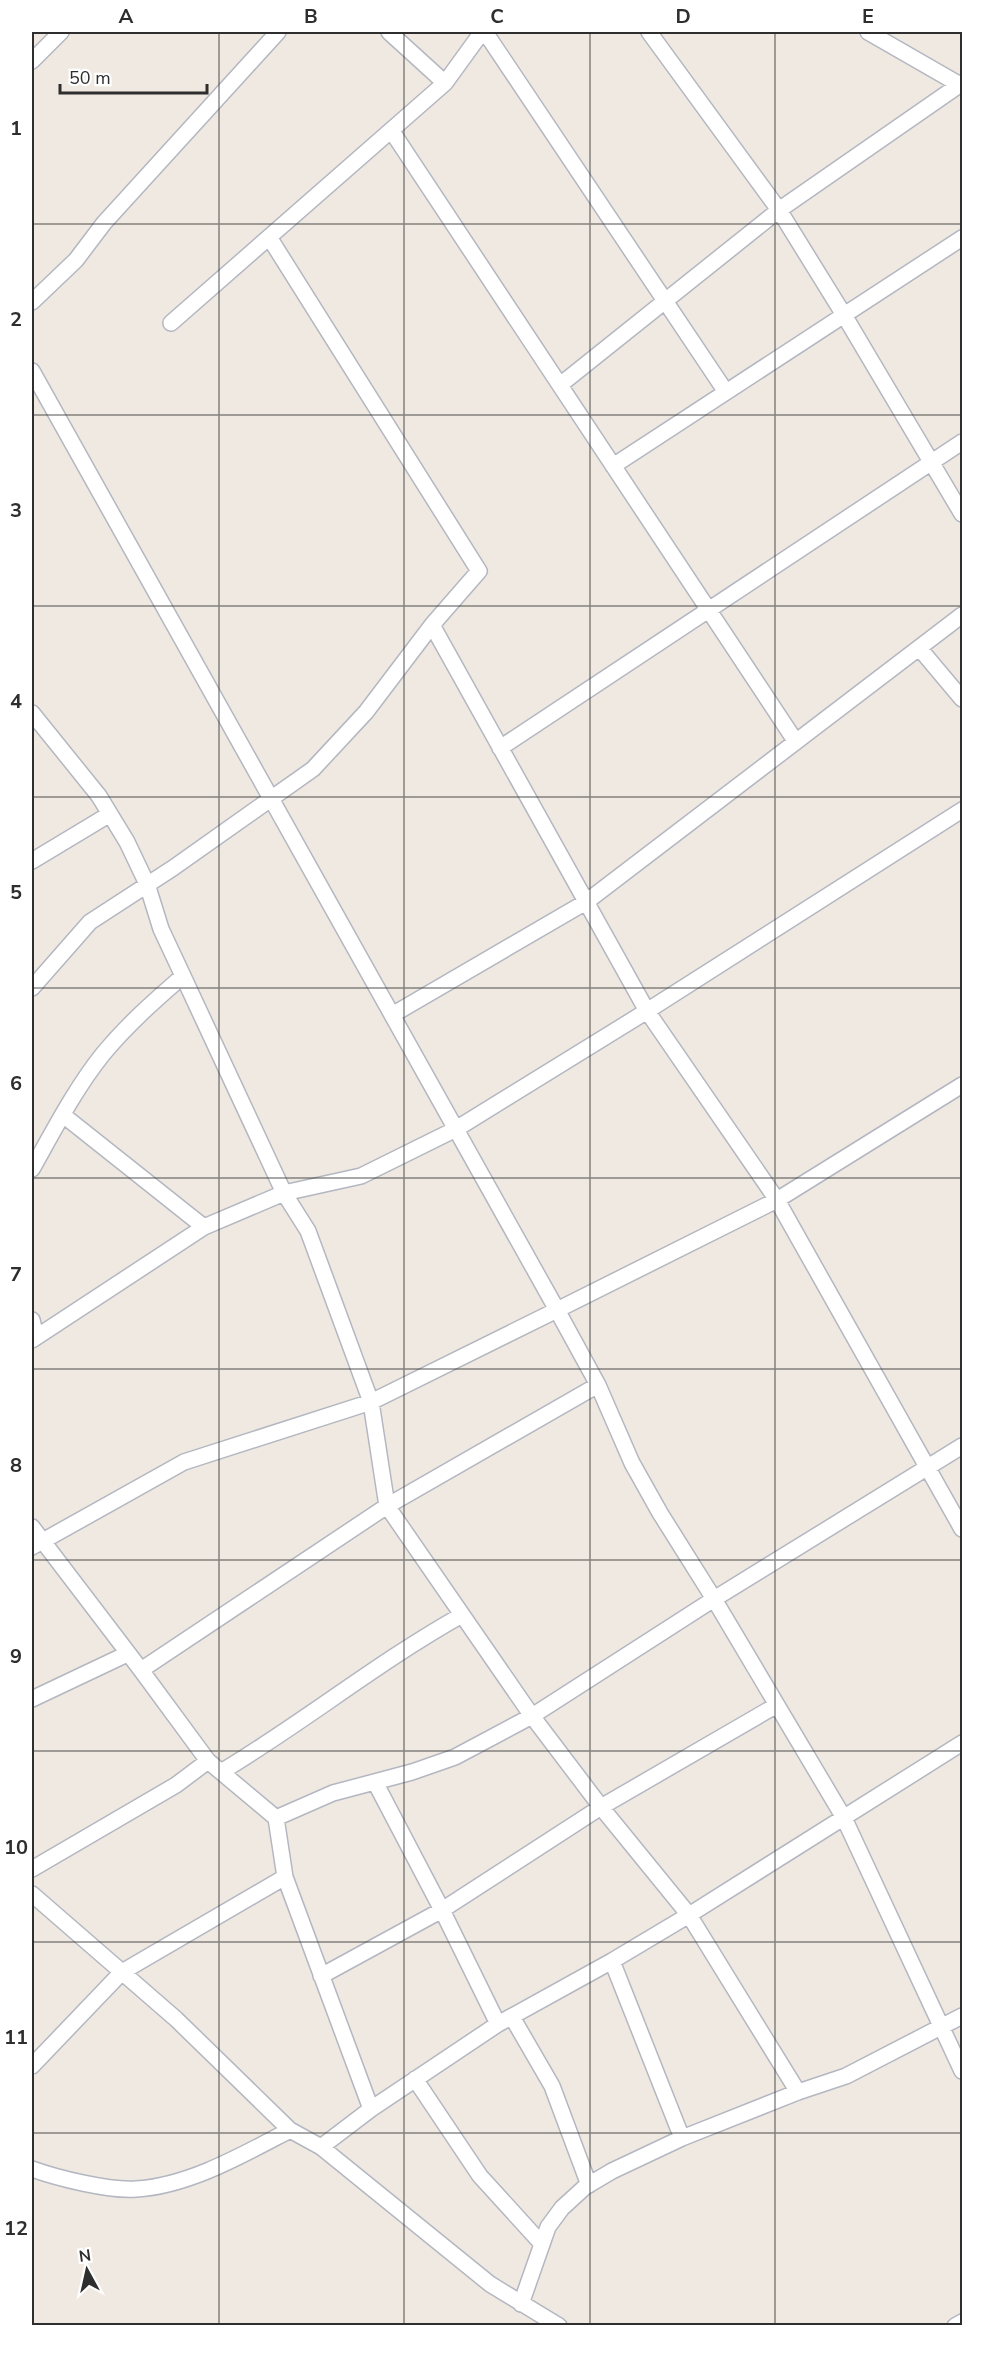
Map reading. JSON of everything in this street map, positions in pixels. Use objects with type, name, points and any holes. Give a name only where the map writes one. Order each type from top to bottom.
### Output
[{"type":"street","points":[[32,61],[61,32]]},
{"type":"street","points":[[32,302],[76,260],[104,223],[278,32]]},
{"type":"street","points":[[389,32],[445,83]]},
{"type":"street","points":[[171,323],[445,83],[483,32],[726,392]]},
{"type":"street","points":[[649,32],[779,210],[963,514]]},
{"type":"street","points":[[560,385],[779,210],[962,84],[868,32]]},
{"type":"street","points":[[391,130],[796,742]]},
{"type":"street","points":[[32,988],[90,922],[272,800],[313,769],[366,712],[432,625],[478,571],[269,237]]},
{"type":"street","points":[[613,465],[963,238]]},
{"type":"street","points":[[32,371],[557,1310],[598,1385],[632,1462],[660,1513],[714,1599],[844,1818],[963,2071]]},
{"type":"street","points":[[500,748],[963,442]]},
{"type":"street","points":[[392,1015],[586,902],[963,615]]},
{"type":"street","points":[[432,625],[647,1011],[777,1200],[963,1528]]},
{"type":"street","points":[[920,648],[963,699]]},
{"type":"street","points":[[32,713],[99,796],[127,842],[147,884],[161,928],[183,976],[285,1193],[308,1232],[371,1402],[387,1506],[532,1716],[601,1807],[689,1915],[798,2092]]},
{"type":"street","points":[[32,1320],[34,1338],[204,1227],[285,1193],[361,1176],[456,1129],[647,1011],[963,810]]},
{"type":"street","points":[[32,861],[110,814]]},
{"type":"street","points":[[32,1169],[102,1056],[142,1011],[183,976]]},
{"type":"street","points":[[37,1543],[184,1462],[371,1402],[777,1200],[963,1085]]},
{"type":"street","points":[[63,1116],[204,1227]]},
{"type":"street","points":[[141,1670],[387,1506],[598,1385]]},
{"type":"street","points":[[276,1818],[333,1793],[412,1772],[455,1757],[532,1716],[714,1599],[963,1446]]},
{"type":"street","points":[[32,1527],[37,1543],[141,1670],[208,1761],[276,1818],[285,1877],[371,2109]]},
{"type":"street","points":[[220,1772],[276,1737],[414,1642],[462,1615]]},
{"type":"street","points":[[32,1699],[127,1654]]},
{"type":"street","points":[[321,1976],[442,1910],[601,1807],[777,1706]]},
{"type":"street","points":[[321,2147],[371,2109],[505,2020],[689,1915],[963,1743]]},
{"type":"street","points":[[32,1869],[176,1785],[208,1761]]},
{"type":"street","points":[[375,1782],[442,1910],[505,2020],[552,2086],[589,2185]]},
{"type":"street","points":[[32,2066],[122,1972],[285,1877]]},
{"type":"street","points":[[32,1894],[176,2019],[290,2130],[321,2147],[490,2284],[559,2325]]},
{"type":"street","points":[[612,1961],[682,2138]]},
{"type":"street","points":[[521,2304],[548,2227],[562,2208],[589,2185],[612,2171],[682,2138],[798,2092],[846,2076],[963,2016]]},
{"type":"street","points":[[415,2079],[480,2176],[541,2243]]},
{"type":"street","points":[[32,2169],[54,2177],[115,2188],[133,2190],[156,2187],[201,2173],[240,2157],[290,2130]]},
{"type":"street","points":[[955,2325],[963,2322]]}]
